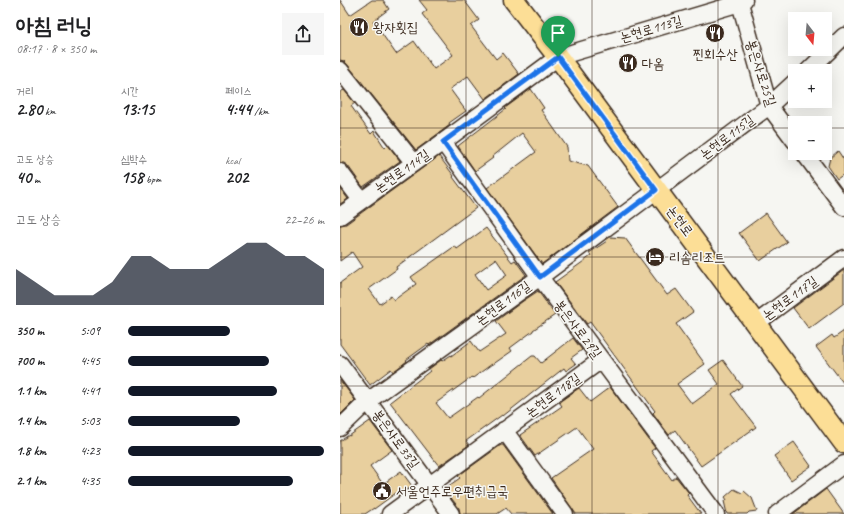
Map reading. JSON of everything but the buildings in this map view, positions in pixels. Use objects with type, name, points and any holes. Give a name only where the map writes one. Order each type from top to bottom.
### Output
[{"type":"main road","name":"논현로","points":[[514,0],[558,57],[844,443]]},
{"type":"street","name":"논현로113길","points":[[558,57],[740,1]]},
{"type":"street","name":"봉은사로25길","points":[[740,1],[769,106],[788,132]]},
{"type":"street","points":[[815,64],[844,36]]},
{"type":"street","name":"논현로114길","points":[[340,216],[558,57]]},
{"type":"street","points":[[342,76],[414,163]]},
{"type":"street","name":"논현로115길","points":[[656,190],[769,106],[788,88]]},
{"type":"street","name":"봉은사로29길","points":[[443,142],[540,277],[716,514]]},
{"type":"street","points":[[809,160],[844,207]]},
{"type":"street","name":"논현로114길","points":[[340,172],[361,200]]},
{"type":"street","name":"논현로116길","points":[[340,428],[368,401],[540,277],[656,190]]},
{"type":"street","name":"논현로117길","points":[[755,324],[844,258]]},
{"type":"street","name":"논현로118길","points":[[390,514],[601,360]]},
{"type":"street","name":"봉은사로33길","points":[[340,364],[451,514]]},
{"type":"street","points":[[504,430],[565,514]]},
{"type":"street","points":[[777,514],[844,464]]},
{"type":"place","name":"왕자횟집","points":[[359,27]]},
{"type":"place","name":"찐회수산","points":[[715,33]]},
{"type":"place","name":"다옴","points":[[628,63]]},
{"type":"place","name":"리솜리조트","points":[[655,257]]},
{"type":"place","name":"서울언주로우편취급국","points":[[382,491]]},
{"type":"route","points":[[558,57],[656,190],[540,277],[443,142],[558,57]]}]
